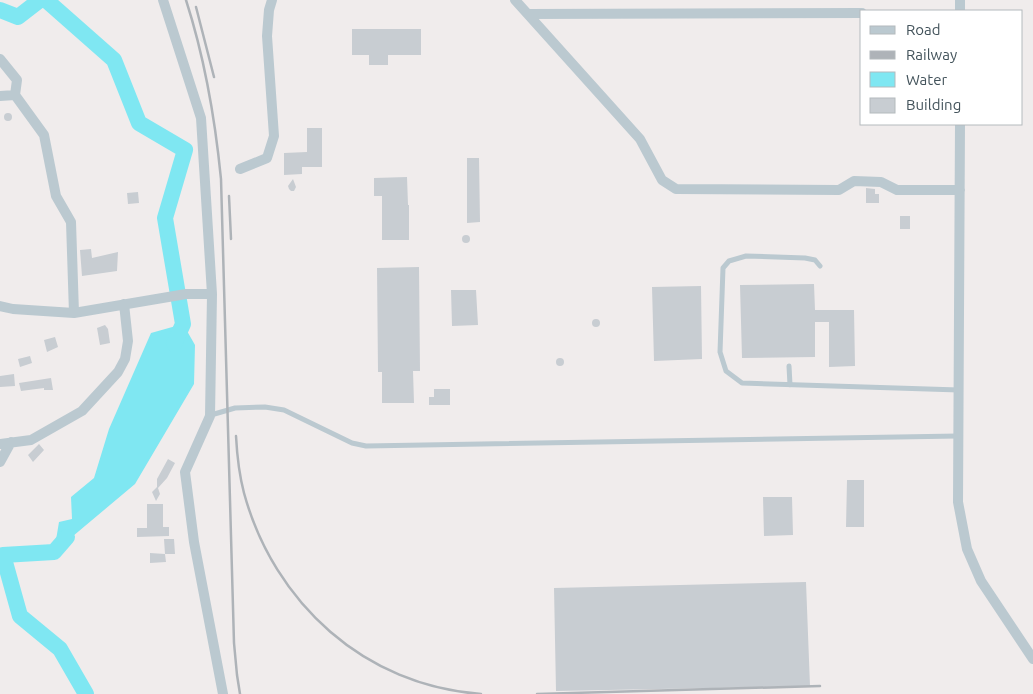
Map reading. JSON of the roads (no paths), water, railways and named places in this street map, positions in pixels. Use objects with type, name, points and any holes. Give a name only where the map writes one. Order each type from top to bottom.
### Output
[{"type":"street","points":[[163,0],[201,118],[212,294],[210,416],[185,472],[194,542],[223,694]]},
{"type":"street","points":[[240,169],[267,158],[274,136],[267,36],[269,10],[272,0]]},
{"type":"street","points":[[515,0],[640,139],[662,180],[676,190],[839,190],[854,181],[881,182],[897,190],[960,190]]},
{"type":"street","points":[[528,14],[860,13]]},
{"type":"street","points":[[0,59],[17,80],[15,95],[44,135],[56,196],[71,222],[74,313]]},
{"type":"street","points":[[0,96],[15,95]]},
{"type":"street","points":[[960,125],[958,502],[967,549],[981,582],[1033,659]]},
{"type":"street","points":[[0,306],[13,309],[74,313],[186,294],[212,294]]},
{"type":"street","points":[[0,462],[5,443],[30,440],[82,411],[118,372],[125,359],[128,342],[124,304]]},
{"type":"lane","points":[[820,266],[815,260],[805,258],[746,256],[729,261],[723,268],[720,352],[726,370],[742,383],[958,390]]},
{"type":"lane","points":[[789,366],[790,385]]},
{"type":"lane","points":[[210,416],[235,408],[265,407],[284,410],[352,443],[366,446],[958,436]]},
{"type":"water","points":[[183,324],[195,345],[194,384],[135,484],[54,552],[59,522],[72,519],[71,497],[94,478],[109,429],[151,333]]},
{"type":"waterway","points":[[0,10],[18,17],[40,0]]},
{"type":"waterway","points":[[46,0],[114,60],[139,123],[185,150],[165,218],[183,324],[174,344]]},
{"type":"waterway","points":[[67,537],[54,552],[3,555],[20,616],[60,649],[86,694]]},
{"type":"railway","points":[[186,0],[199,44],[208,89],[221,179],[234,643],[240,694]]},
{"type":"railway","points":[[196,7],[214,77]]},
{"type":"railway","points":[[229,196],[231,239]]},
{"type":"railway","points":[[236,436],[242,486],[258,533],[277,570],[302,603],[330,632],[363,656],[399,675],[439,688],[481,694]]},
{"type":"railway","points":[[537,694],[820,686]]}]
